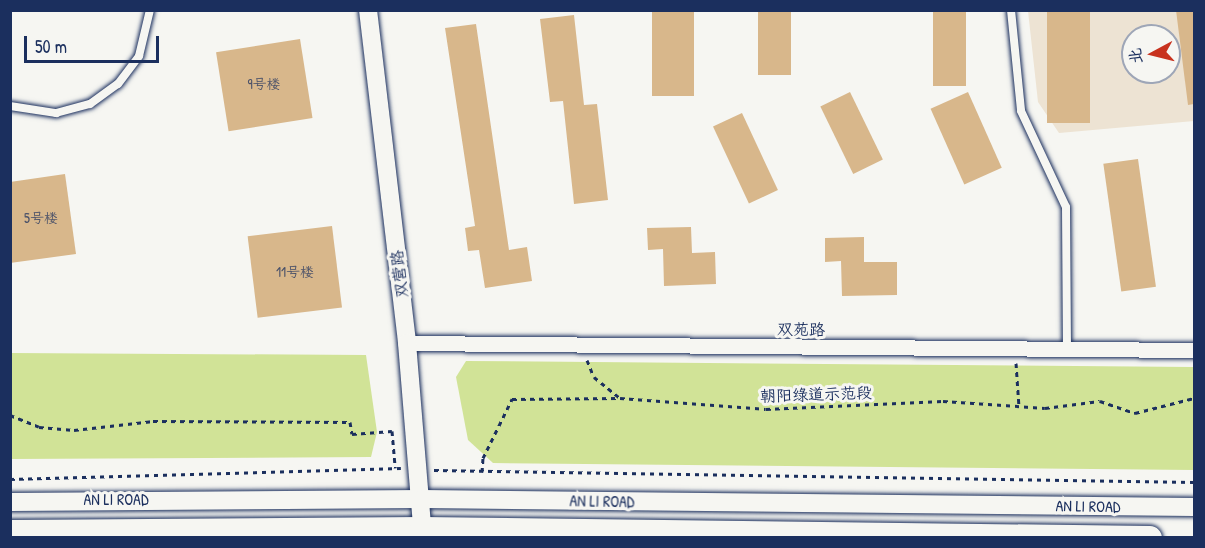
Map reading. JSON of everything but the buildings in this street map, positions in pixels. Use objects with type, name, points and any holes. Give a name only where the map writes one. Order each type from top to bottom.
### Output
[{"type":"main road","name":"AN LI ROAD","points":[[10,532],[1150,537]]},
{"type":"street","name":"双营路","points":[[372,13],[420,469],[422,533]]},
{"type":"street","name":"双苑路","points":[[407,343],[1194,350]]},
{"type":"street","name":"AN LI ROAD","points":[[10,502],[422,499],[1194,507]]},
{"type":"lane","points":[[10,106],[56,113],[90,104],[109,91],[140,56],[150,10]]},
{"type":"lane","points":[[1011,10],[1021,111],[1066,207],[1067,350]]},
{"type":"path","points":[[580,345],[594,377],[620,398]]},
{"type":"path","points":[[1015,349],[1019,408]]},
{"type":"path","name":"朝阳绿道示范段","points":[[482,472],[483,458],[512,399],[620,398],[766,409],[943,401],[1019,408],[1100,401],[1135,413],[1194,398]]},
{"type":"path","points":[[10,415],[39,427],[74,430],[153,421],[350,422],[352,434],[392,431],[395,468]]},
{"type":"path","points":[[10,479],[395,468],[482,472],[1194,482]]},
{"type":"shaded area","points":[[1028,11],[1194,11],[1194,121],[1059,133],[1038,102]]},
{"type":"green space","points":[[11,353],[366,355],[377,432],[371,457],[11,459]]},
{"type":"green space","points":[[466,361],[1194,367],[1194,470],[493,463],[468,440],[456,377]]}]
